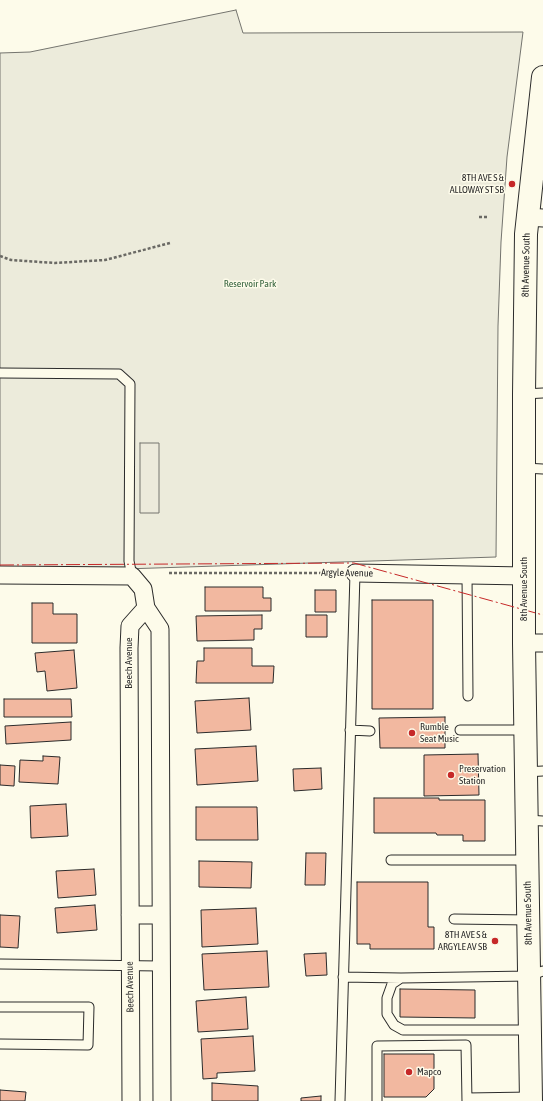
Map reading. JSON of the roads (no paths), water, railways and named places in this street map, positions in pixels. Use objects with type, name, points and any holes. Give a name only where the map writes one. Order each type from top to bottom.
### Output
[{"type":"main road","name":"8th Avenue South","points":[[534,1093],[530,1030],[536,974],[529,920],[527,860],[535,821],[534,771],[525,730],[534,643],[525,576],[534,469],[535,218],[543,78]]},
{"type":"street","name":"Argyle Avenue","points":[[355,573],[525,576]]},
{"type":"street","points":[[0,575],[103,574],[132,576],[143,589],[146,608],[160,629],[160,966],[162,1101]]},
{"type":"street","name":"Beech Avenue","points":[[131,1101],[130,626],[146,608]]},
{"type":"street","points":[[130,915],[160,915]]},
{"type":"lane","points":[[0,373],[119,374],[130,384],[129,561],[132,576]]},
{"type":"lane","points":[[340,1101],[355,573]]},
{"type":"lane","points":[[467,575],[468,696]]},
{"type":"lane","points":[[350,730],[370,731]]},
{"type":"lane","points":[[460,730],[525,730]]},
{"type":"lane","points":[[391,860],[527,860]]},
{"type":"lane","points":[[454,919],[529,920]]},
{"type":"lane","points":[[0,964],[160,966]]},
{"type":"lane","points":[[343,977],[401,978],[536,974]]},
{"type":"lane","points":[[401,978],[392,984],[387,998],[387,1014],[394,1025],[403,1030],[530,1030]]},
{"type":"lane","points":[[0,1007],[89,1007],[89,1015],[88,1045],[0,1044]]},
{"type":"lane","points":[[377,1101],[377,1046],[466,1045],[467,1099],[534,1093]]},
{"type":"place","name":"8TH AVE S & ALLOWAY ST SB","points":[[512,184]]},
{"type":"place","name":"Rumble Seat Music","points":[[412,733]]},
{"type":"place","name":"Preservation Station","points":[[451,775]]},
{"type":"place","name":"8TH AVE S & ARGYLE AV SB","points":[[495,941]]},
{"type":"place","name":"Mapco","points":[[409,1072]]},
{"type":"park label","name":"Reservoir Park","points":[[250,284]]}]
